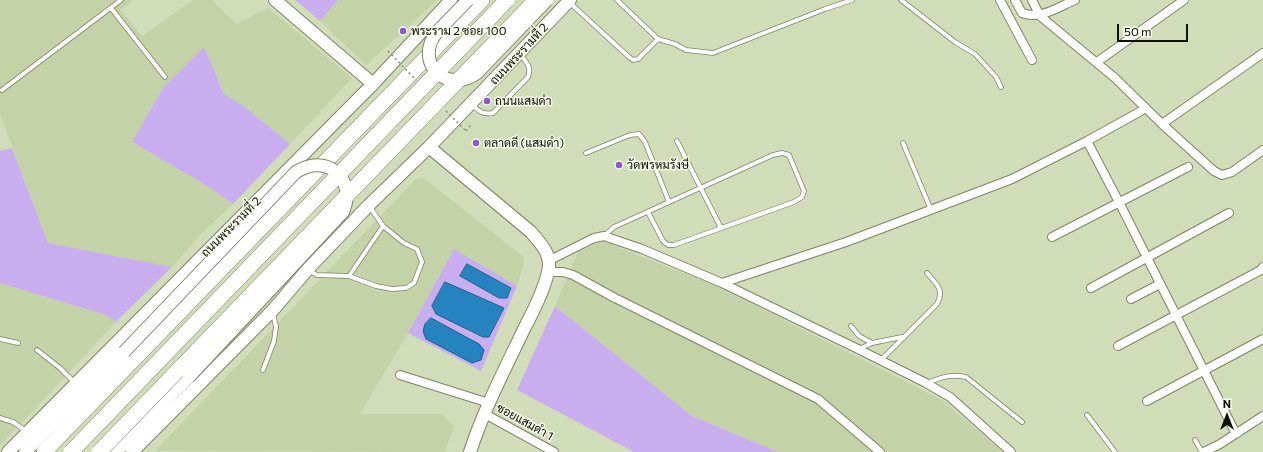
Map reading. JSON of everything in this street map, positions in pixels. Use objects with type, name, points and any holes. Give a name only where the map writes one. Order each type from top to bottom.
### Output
[{"type":"highway","name":"ถนนพระรามที่ 2","points":[[44,452],[482,0]]},
{"type":"highway","points":[[71,452],[507,0]]},
{"type":"highway","points":[[95,452],[531,0]]},
{"type":"highway","points":[[99,452],[536,0]]},
{"type":"main road","points":[[275,0],[373,84]]},
{"type":"main road","name":"ถนนพระรามที่ 2","points":[[8,452],[373,84],[451,0]]},
{"type":"main road","points":[[468,0],[437,32],[429,46],[428,55],[434,70],[445,78],[453,81],[471,78],[477,73],[547,0]]},
{"type":"main road","name":"ถนนพระรามที่ 2","points":[[132,452],[273,310],[307,270],[369,205],[429,148],[570,1]]},
{"type":"main road","points":[[429,148],[531,232],[547,254],[548,267],[538,300],[487,408],[470,452]]},
{"type":"main road","points":[[25,452],[124,352],[296,172],[309,166],[318,165],[326,166],[335,171],[342,177],[348,195],[343,212],[189,377],[116,452]]},
{"type":"street","points":[[1000,0],[1032,60]]},
{"type":"street","points":[[1015,0],[1022,14],[1040,16],[1075,0]]},
{"type":"street","points":[[1032,0],[1040,16],[1097,62],[1214,171],[1222,176],[1232,172],[1263,150]]},
{"type":"street","points":[[1097,62],[1184,0]]},
{"type":"street","points":[[1162,124],[1263,53]]},
{"type":"street","points":[[722,283],[846,242],[1012,179],[1087,141],[1141,111]]},
{"type":"street","points":[[1087,141],[1236,434]]},
{"type":"street","points":[[1052,237],[1188,167]]},
{"type":"street","points":[[1091,288],[1229,213]]},
{"type":"street","points":[[548,267],[594,238],[604,236],[642,250],[722,283],[881,360],[926,384],[950,398],[1012,452]]},
{"type":"street","points":[[548,267],[573,275],[613,298],[818,399],[880,452]]},
{"type":"street","points":[[1118,346],[1261,270],[1263,267]]},
{"type":"street","points":[[1131,299],[1160,284]]},
{"type":"street","points":[[1147,401],[1263,339]]},
{"type":"street","name":"ซอยแสมดำ 1","points":[[400,375],[487,408],[554,452]]},
{"type":"street","points":[[1203,452],[1236,434],[1263,416]]},
{"type":"lane","points":[[2,90],[121,0]]},
{"type":"lane","points":[[617,0],[658,38],[686,50],[713,54],[825,9],[852,0]]},
{"type":"lane","points":[[901,0],[955,42],[975,54],[996,77],[1000,87]]},
{"type":"lane","points":[[570,1],[633,60],[638,59],[658,38]]},
{"type":"lane","points":[[111,8],[164,77]]},
{"type":"lane","points":[[471,104],[482,113],[493,114],[528,77],[530,71],[520,53]]},
{"type":"lane","points":[[586,153],[630,135],[639,134],[645,142],[669,202]]},
{"type":"lane","points":[[678,142],[721,228]]},
{"type":"lane","points":[[903,143],[931,210]]},
{"type":"lane","points":[[604,236],[614,227],[773,155],[782,153],[789,156],[804,191],[802,197],[794,202],[674,245],[668,245],[662,241],[648,212]]},
{"type":"lane","points":[[307,270],[317,275],[349,276],[376,286],[392,289],[406,288],[414,283],[422,262],[417,250],[404,244],[383,226],[369,205]]},
{"type":"lane","points":[[349,276],[383,226]]},
{"type":"lane","points":[[881,360],[937,304],[941,297],[941,291],[927,273]]},
{"type":"lane","points":[[263,370],[274,341],[276,327],[273,310]]},
{"type":"lane","points":[[851,326],[859,336],[872,343]]},
{"type":"lane","points":[[858,349],[872,343],[903,337]]},
{"type":"lane","points":[[0,339],[18,343]]},
{"type":"lane","points":[[37,350],[76,383]]},
{"type":"lane","points":[[926,384],[942,377],[955,375],[966,377],[1022,422]]},
{"type":"lane","points":[[1087,415],[1115,452]]},
{"type":"lane","points":[[0,418],[12,422],[28,432]]},
{"type":"lane","points":[[1194,440],[1203,452]]},
{"type":"shaded area","points":[[0,0],[133,0],[121,10],[142,36],[193,0],[212,0],[236,24],[268,8],[352,78],[290,144],[245,107],[224,94],[204,47],[163,88],[132,142],[209,187],[233,204],[202,233],[172,267],[48,243],[0,114]]},
{"type":"shaded area","points":[[295,0],[338,0],[320,21]]},
{"type":"shaded area","points":[[338,0],[437,0],[366,65],[320,21]]},
{"type":"shaded area","points":[[204,47],[224,94],[245,107],[290,144],[233,204],[209,187],[132,142],[163,88]]},
{"type":"shaded area","points":[[12,148],[48,243],[172,267],[116,322],[106,315],[0,283],[0,151]]},
{"type":"shaded area","points":[[422,177],[524,257],[524,263],[517,286],[454,249],[408,333],[360,414],[442,414],[454,427],[445,452],[155,451],[415,180]]},
{"type":"shaded area","points":[[602,241],[716,286],[942,400],[1003,452],[778,452],[692,416],[555,306],[578,252]]},
{"type":"shaded area","points":[[454,249],[517,286],[481,371],[408,333]],"holes":[[[467,264],[511,288],[507,298],[499,298],[461,276]],[[504,308],[496,322],[436,314]]]},
{"type":"shaded area","points":[[0,283],[106,315],[116,322],[0,446]]},
{"type":"shaded area","points":[[555,306],[692,416],[778,452],[634,452],[517,390]]},
{"type":"water","points":[[467,264],[511,288],[507,298],[499,298],[460,276]]},
{"type":"water","points":[[445,282],[504,308],[489,337],[483,337],[436,314],[432,306]]},
{"type":"water","points":[[431,318],[479,344],[484,350],[481,360],[472,363],[426,339],[423,331],[425,324]]},
{"type":"place","name":"พระราม 2 ซอย 100","points":[[403,31]]},
{"type":"place","name":"ถนนแสมดำ","points":[[487,101]]},
{"type":"place","name":"ตลาดดี (แสมดำ)","points":[[476,143]]},
{"type":"place","name":"วัดพรหมรังษี","points":[[619,165]]}]
